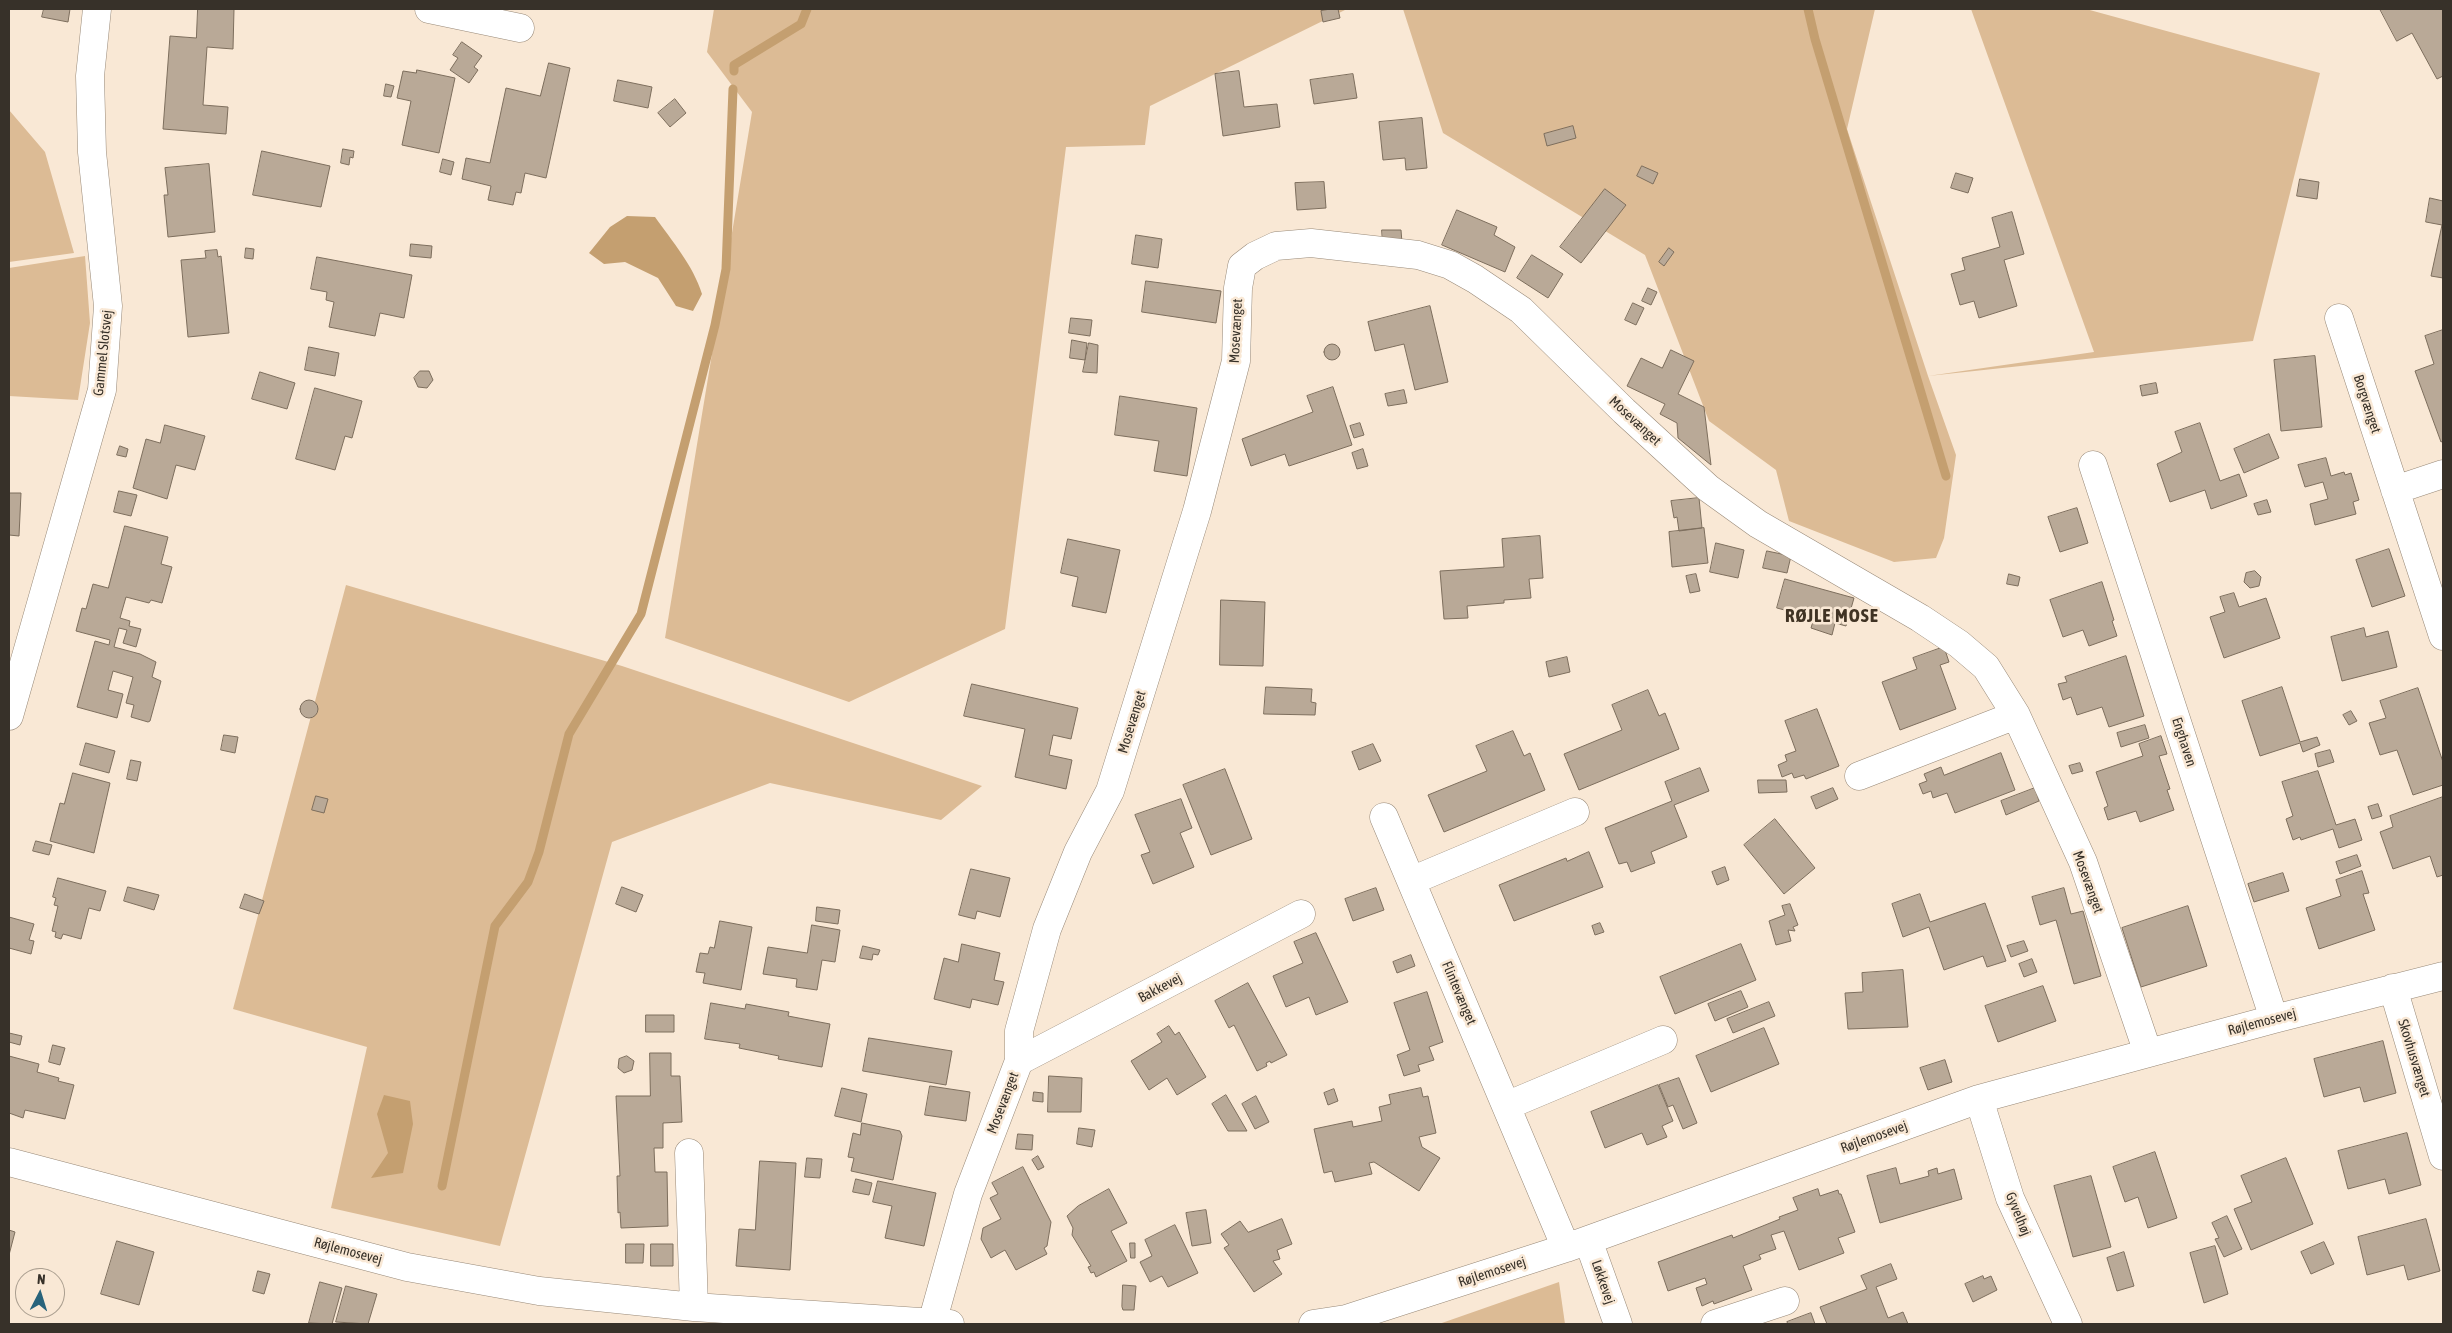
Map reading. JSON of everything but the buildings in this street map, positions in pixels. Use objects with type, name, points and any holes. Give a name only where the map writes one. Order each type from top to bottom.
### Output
[{"type":"street","name":"Gammel Slotsvej","points":[[9,716],[102,390],[108,306],[92,152],[90,76],[97,9]]},
{"type":"street","points":[[429,9],[520,28]]},
{"type":"street","name":"Mosevænget","points":[[941,1324],[968,1194],[1019,1061],[1019,1031],[1048,929],[1078,852],[1110,791],[1197,511],[1236,361],[1238,288],[1242,266],[1254,256],[1276,246],[1311,243],[1418,256],[1450,265],[1475,279],[1521,310],[1708,488],[1758,524],[1878,593],[1959,644],[1986,667],[2016,715],[2082,862],[2148,1053]]},
{"type":"street","name":"Borgvænget","points":[[2339,318],[2443,636]]},
{"type":"street","name":"Enghaven","points":[[2093,465],[2274,1018]]},
{"type":"street","points":[[2395,490],[2443,474]]},
{"type":"street","points":[[1859,776],[2016,715]]},
{"type":"street","points":[[1411,881],[1575,812]]},
{"type":"street","name":"Flintevænget","points":[[1384,817],[1506,1106],[1577,1244]]},
{"type":"street","name":"Bakkevej","points":[[1019,1061],[1301,914]]},
{"type":"street","name":"Røjlemosevej","points":[[1312,1324],[1346,1318],[1577,1244],[1979,1099],[2274,1018],[2443,976]]},
{"type":"street","name":"Skovhusvænget","points":[[2393,988],[2443,1156]]},
{"type":"street","points":[[1506,1106],[1664,1040]]},
{"type":"street","name":"Gyvelhøj","points":[[1979,1099],[2010,1198],[2068,1324]]},
{"type":"street","points":[[689,1153],[694,1307]]},
{"type":"street","name":"Røjlemosevej","points":[[9,1162],[407,1267],[539,1291],[694,1307],[941,1324]]},
{"type":"street","name":"Løkkevej","points":[[1577,1244],[1618,1324]]},
{"type":"street","points":[[1716,1324],[1785,1301]]},
{"type":"shaded area","points":[[714,9],[1347,9],[1150,106],[1145,145],[1066,147],[1005,629],[849,702],[665,638],[752,112],[707,52]]},
{"type":"shaded area","points":[[1403,9],[1875,9],[1847,129],[1928,376],[1956,455],[1944,538],[1936,558],[1894,562],[1789,521],[1776,470],[1709,421],[1645,255],[1443,133]]},
{"type":"shaded area","points":[[1971,9],[2086,9],[2320,73],[2253,341],[1928,376],[2094,352]]},
{"type":"shaded area","points":[[9,110],[45,152],[74,253],[9,262]]},
{"type":"shaded area","points":[[627,216],[655,217],[682,254],[702,294],[693,311],[676,306],[658,278],[625,262],[604,264],[589,253],[610,227]]},
{"type":"shaded area","points":[[85,256],[90,323],[78,400],[9,396],[9,268]]},
{"type":"shaded area","points":[[346,585],[622,666],[982,786],[941,820],[770,783],[612,842],[500,1246],[331,1208],[367,1047],[233,1009]]},
{"type":"shaded area","points":[[384,1095],[410,1101],[413,1124],[403,1173],[371,1178],[388,1153],[377,1114]]},
{"type":"shaded area","points":[[1559,1282],[1565,1324],[1439,1324]]},
{"type":"waterway","points":[[734,71],[734,65],[801,24],[807,9]]},
{"type":"waterway","points":[[1808,9],[1815,39],[1946,476]]},
{"type":"waterway","points":[[442,1186],[495,926],[528,882],[539,852],[569,734],[641,614],[715,325],[726,269],[733,89]]},
{"type":"district","name":"RØJLE MOSE","points":[[1832,616]]}]
